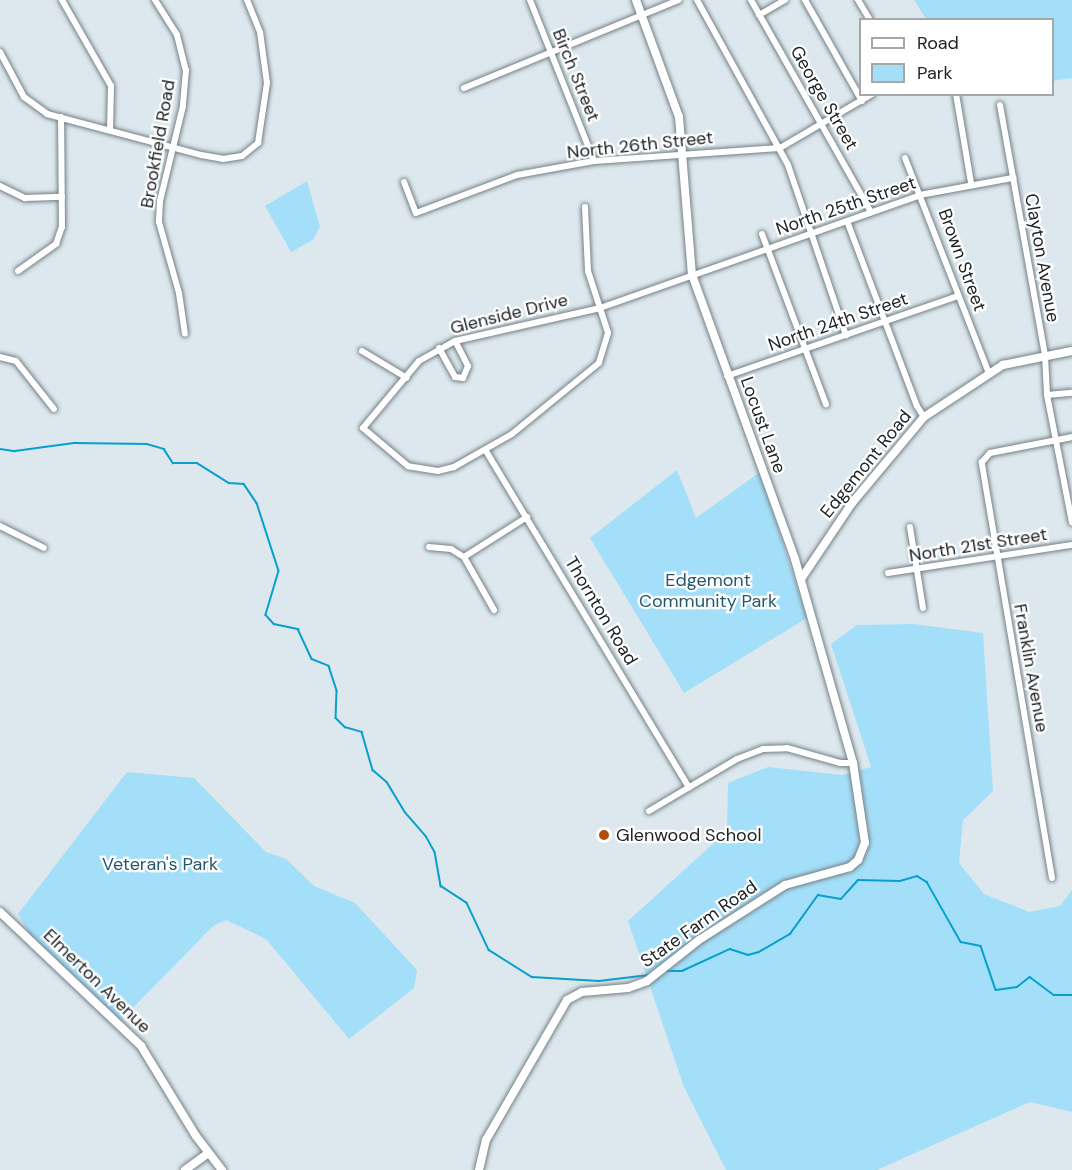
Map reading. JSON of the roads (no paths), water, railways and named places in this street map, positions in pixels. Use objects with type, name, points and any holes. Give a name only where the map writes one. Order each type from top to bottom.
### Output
[{"type":"street","points":[[62,0],[111,86],[110,130]]},
{"type":"street","name":"Brookfield Road","points":[[155,0],[177,35],[186,70],[183,106],[172,147],[159,222],[179,293],[185,334]]},
{"type":"street","points":[[0,52],[34,108],[223,159],[242,156],[258,143],[266,106],[266,63],[260,32],[247,0]]},
{"type":"street","name":"Birch Street","points":[[530,0],[594,161]]},
{"type":"street","name":"Locust Lane","points":[[636,0],[674,98],[692,275],[801,579],[853,763],[865,831],[858,860]]},
{"type":"street","points":[[464,88],[679,0]]},
{"type":"street","points":[[697,0],[780,148],[846,335]]},
{"type":"street","name":"George Street","points":[[751,0],[871,212]]},
{"type":"street","points":[[759,15],[784,0]]},
{"type":"street","points":[[805,0],[859,96]]},
{"type":"street","points":[[858,0],[869,18]]},
{"type":"street","points":[[859,96],[862,101]]},
{"type":"street","name":"North 26th Street","points":[[404,182],[416,213],[517,175],[594,161],[780,148],[869,96]]},
{"type":"street","points":[[956,96],[971,183]]},
{"type":"street","name":"Clayton Avenue","points":[[1000,105],[1045,356],[1047,395],[1072,523]]},
{"type":"street","points":[[18,271],[56,244],[62,227],[61,117]]},
{"type":"street","name":"Brown Street","points":[[905,158],[989,373]]},
{"type":"street","name":"North 25th Street","points":[[692,275],[920,195],[971,183],[1013,178]]},
{"type":"street","points":[[0,186],[25,198],[62,197]]},
{"type":"street","points":[[486,451],[599,363],[608,333],[588,271],[585,207]]},
{"type":"street","points":[[847,221],[917,406],[924,417]]},
{"type":"street","points":[[762,234],[770,249],[826,404]]},
{"type":"street","name":"Glenside Drive","points":[[486,451],[454,467],[424,470],[408,466],[363,428],[419,361],[439,348],[455,341],[600,308],[692,275]]},
{"type":"street","name":"North 24th Street","points":[[727,376],[958,296]]},
{"type":"street","points":[[439,348],[455,377],[463,378],[468,366],[455,341]]},
{"type":"street","points":[[362,351],[407,378]]},
{"type":"street","name":"Edgemont Road","points":[[801,579],[852,503],[924,417],[989,373],[1045,356],[1072,351]]},
{"type":"street","points":[[0,357],[16,361],[54,409]]},
{"type":"street","points":[[1047,395],[1072,393]]},
{"type":"street","points":[[1056,439],[1072,437]]},
{"type":"street","name":"Franklin Avenue","points":[[1052,878],[982,462],[990,453],[1056,439]]},
{"type":"street","name":"Thornton Road","points":[[486,451],[688,787]]},
{"type":"street","points":[[464,557],[527,517]]},
{"type":"street","points":[[0,525],[44,548]]},
{"type":"street","points":[[910,527],[923,608]]},
{"type":"street","name":"North 21st Street","points":[[888,573],[1072,545]]},
{"type":"street","points":[[429,547],[451,549],[464,557],[494,610]]},
{"type":"street","points":[[649,811],[737,759],[763,749],[787,748],[840,763],[853,763]]},
{"type":"street","name":"State Farm Road","points":[[479,1170],[486,1140],[567,1000],[582,992],[628,988],[654,976],[699,940],[785,885],[800,878],[840,871],[858,860]]},
{"type":"street","name":"Elmerton Avenue","points":[[0,912],[141,1046],[208,1153],[222,1170]]},
{"type":"street","points":[[185,1170],[208,1153]]},
{"type":"waterway","points":[[0,449],[15,451],[75,443],[147,444],[164,449],[173,463],[197,463],[229,483],[244,484],[257,503],[279,571],[266,615],[274,624],[298,629],[312,659],[329,666],[337,691],[336,718],[345,727],[362,732],[373,770],[387,782],[405,812],[426,836],[435,852],[441,886],[467,903],[489,950],[532,977],[599,981],[649,975]]},
{"type":"waterway","points":[[665,971],[682,971],[730,949],[748,955],[759,952],[790,934],[818,895],[841,899],[858,880],[900,881],[917,876],[927,882],[961,942],[981,946],[996,990],[1017,987],[1030,977],[1054,995],[1072,995]]},
{"type":"place","name":"Glenwood School","points":[[604,835]]},
{"type":"park label","name":"Edgemont Community Park","points":[[708,591]]},
{"type":"park label","name":"Veteran's Park","points":[[160,864]]}]
